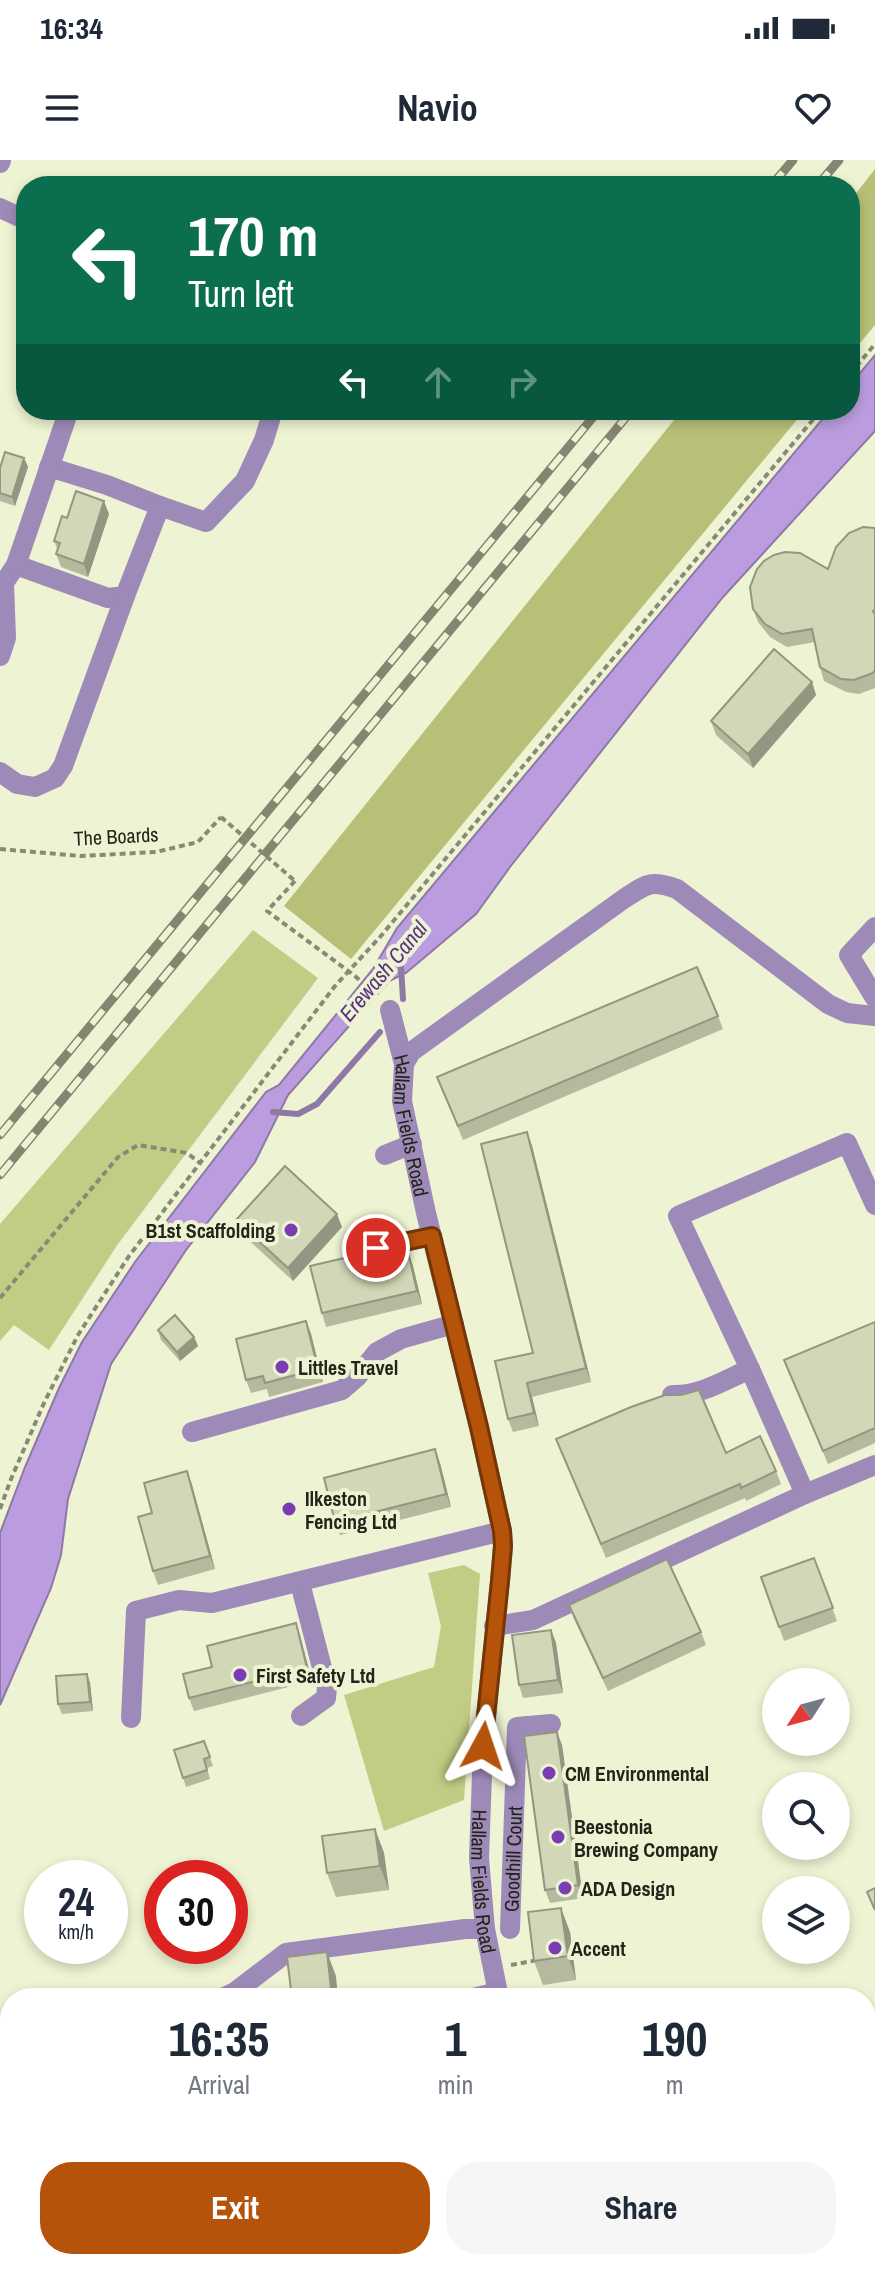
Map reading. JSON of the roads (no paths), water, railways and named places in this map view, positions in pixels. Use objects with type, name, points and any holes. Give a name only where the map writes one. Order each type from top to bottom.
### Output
[{"type":"street","points":[[0,656],[6,638],[2,584],[16,565],[65,420]]},
{"type":"street","points":[[49,467],[206,522],[245,481],[270,420]]},
{"type":"street","points":[[0,772],[17,784],[35,787],[55,778],[63,766],[160,506]]},
{"type":"street","points":[[16,565],[108,598],[125,596]]},
{"type":"street","points":[[404,1064],[411,1052],[587,925],[642,887],[657,882],[677,889],[828,1004],[847,1013],[875,1016]]},
{"type":"street","points":[[875,927],[849,955],[875,998]]},
{"type":"street","name":"Hallam Fields Road","points":[[386,1006],[404,1064],[402,1101],[502,1531],[479,1817],[485,1929],[497,1988]]},
{"type":"street","points":[[805,1494],[678,1216],[847,1143],[875,1205]]},
{"type":"street","points":[[385,1155],[412,1144]]},
{"type":"street","points":[[376,1248],[432,1236]]},
{"type":"street","points":[[192,1432],[342,1390],[377,1352],[401,1339],[454,1324]]},
{"type":"street","points":[[654,1400],[701,1391],[750,1369]]},
{"type":"street","points":[[494,1626],[533,1620],[805,1494],[875,1465]]},
{"type":"street","points":[[131,1718],[136,1611],[179,1600],[212,1603],[502,1531]]},
{"type":"street","points":[[300,1583],[327,1687],[326,1698],[301,1716]]},
{"type":"street","name":"Goodhill Court","points":[[510,1929],[517,1727],[551,1724]]},
{"type":"street","points":[[240,1988],[286,1953],[485,1929]]},
{"type":"water","name":"Erewash Canal","points":[[875,355],[875,431],[723,597],[476,914],[406,973],[389,981],[288,1095],[255,1162],[186,1250],[111,1364],[68,1499],[61,1555],[51,1588],[0,1705],[0,1533],[25,1467],[82,1342],[135,1262],[266,1092],[279,1085],[373,969],[397,928],[822,420],[860,420],[860,373]]},
{"type":"waterway","name":"Erewash Canal","points":[[401,967],[403,999]]},
{"type":"waterway","points":[[273,1112],[298,1114],[317,1104],[380,1032]]},
{"type":"railway","points":[[779,176],[793,160]]},
{"type":"railway","points":[[825,176],[839,160]]},
{"type":"railway","points":[[0,1135],[591,420]]},
{"type":"railway","points":[[0,1175],[624,420]]},
{"type":"place","name":"B1st Scaffolding","points":[[291,1230]]},
{"type":"place","name":"Littles Travel","points":[[282,1367]]},
{"type":"place","name":"Ilkeston Fencing Ltd","points":[[289,1509]]},
{"type":"place","name":"First Safety Ltd","points":[[240,1675]]},
{"type":"place","name":"CM Environmental","points":[[549,1773]]},
{"type":"place","name":"Beestonia Brewing Company","points":[[558,1837]]},
{"type":"place","name":"ADA Design","points":[[565,1888]]},
{"type":"place","name":"Accent","points":[[555,1948]]}]
